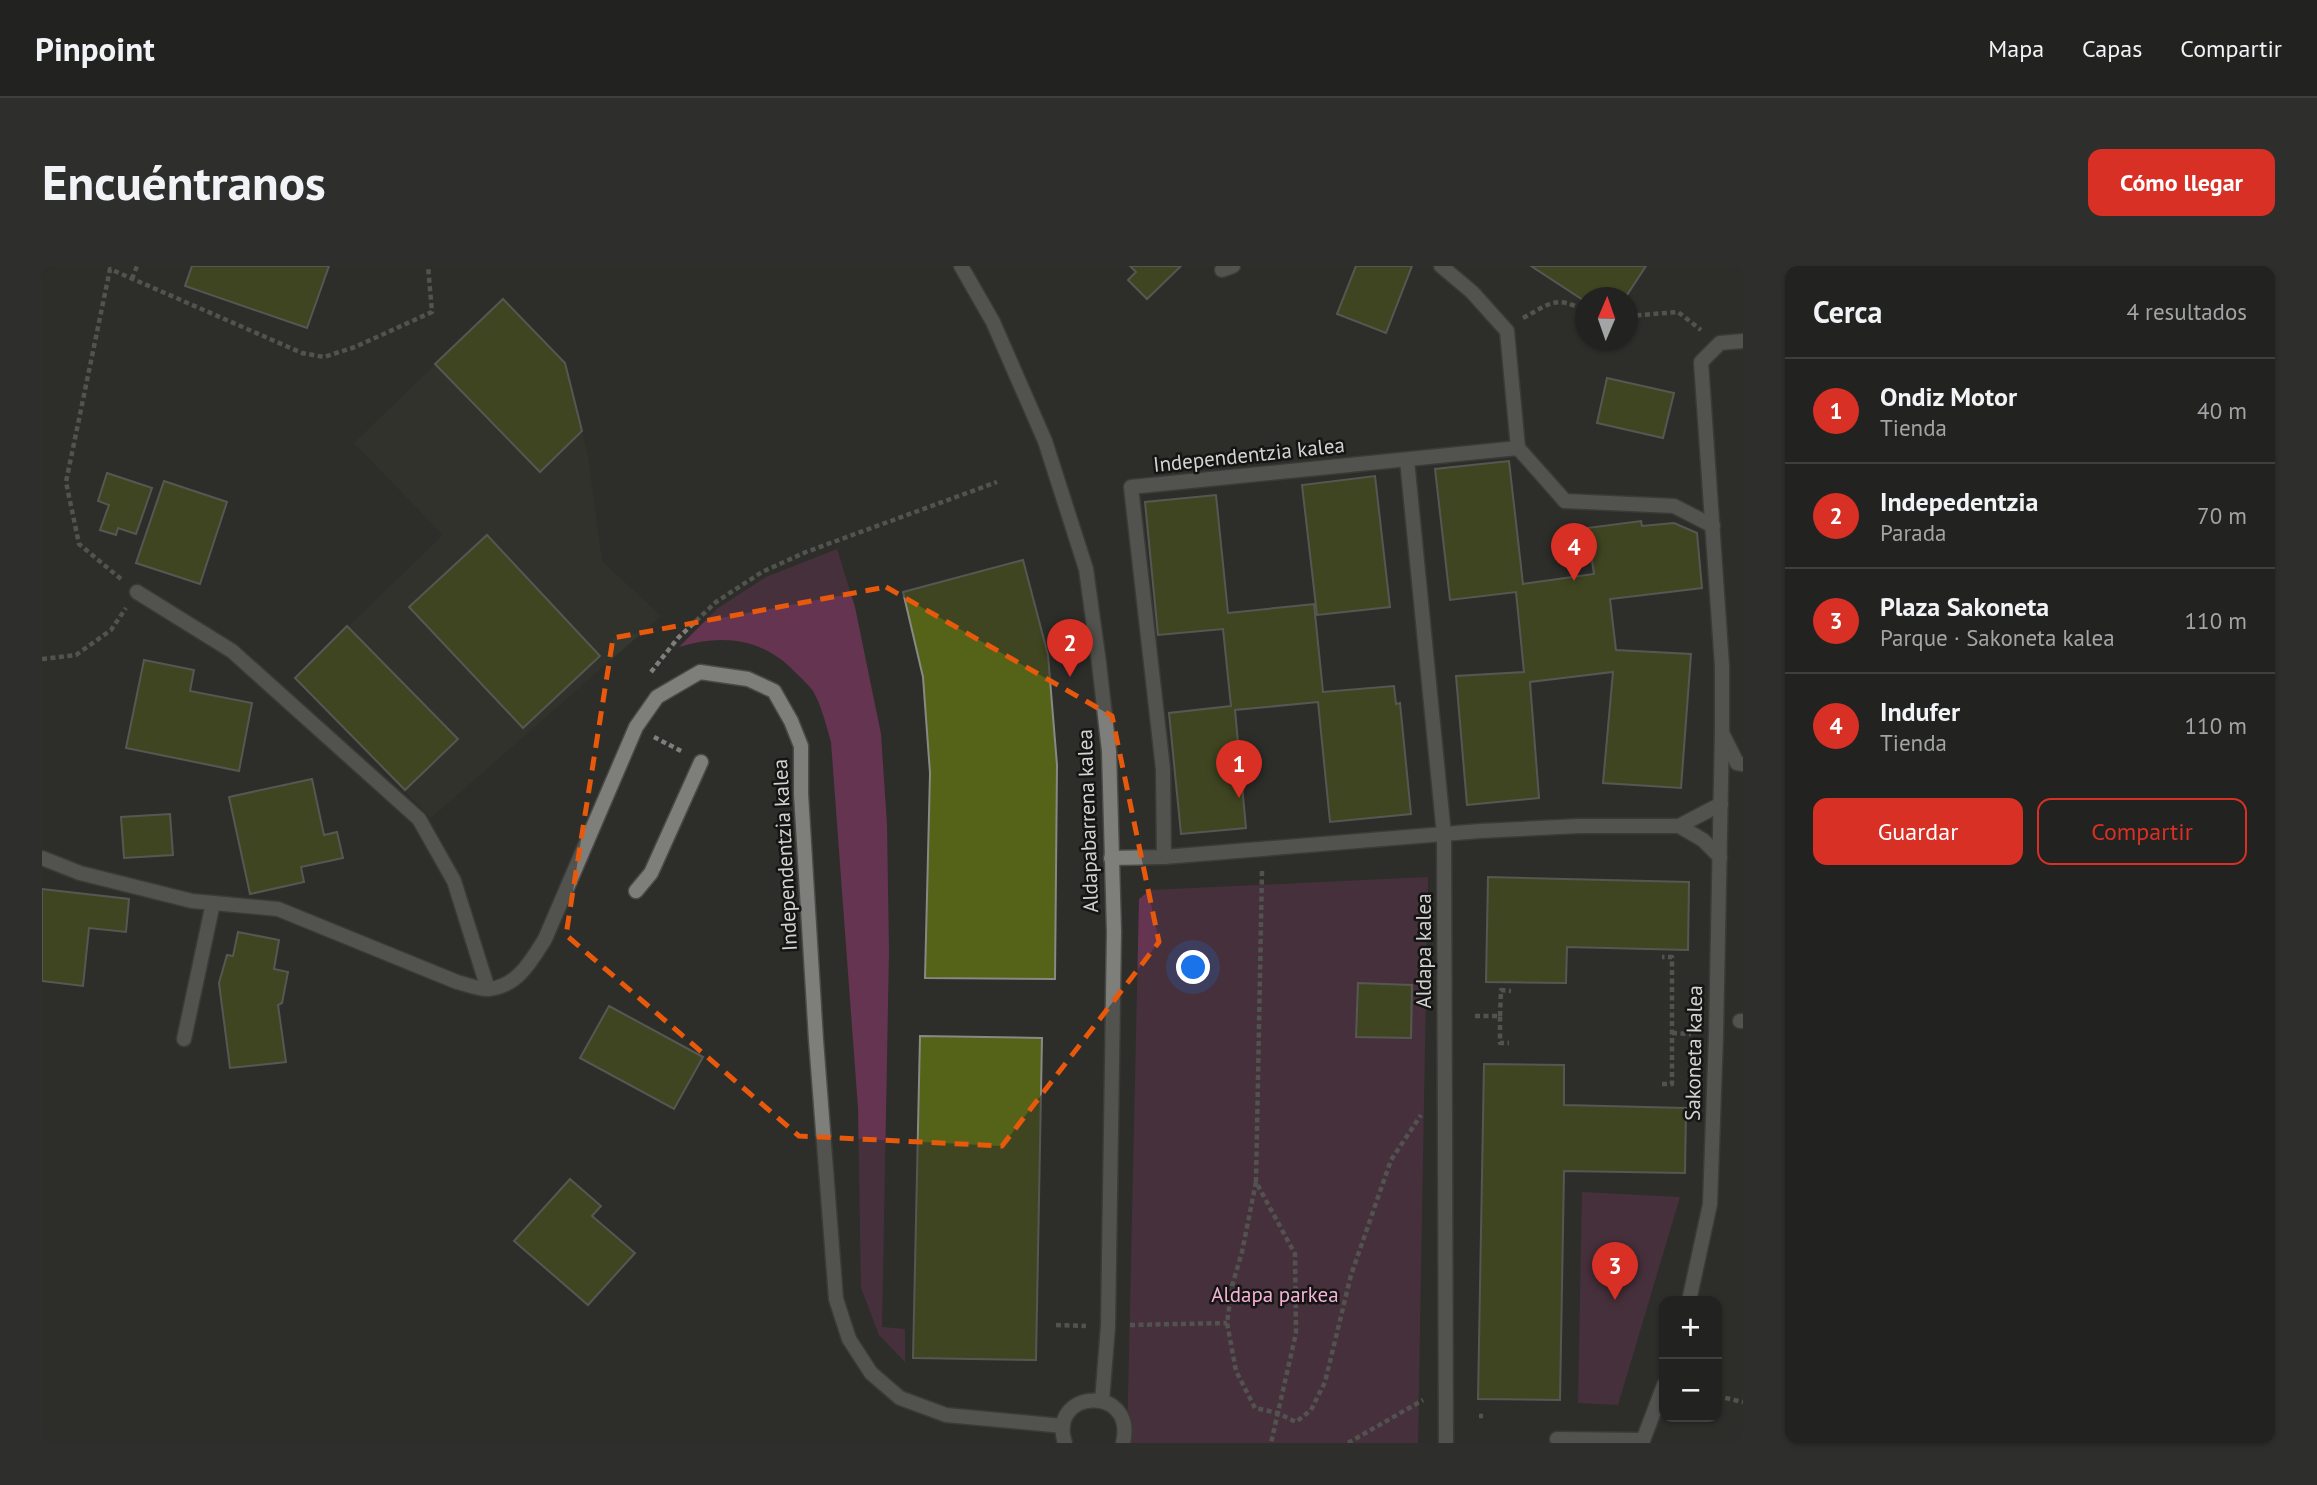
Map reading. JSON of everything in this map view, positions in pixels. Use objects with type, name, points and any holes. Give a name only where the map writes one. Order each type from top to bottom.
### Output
[{"type":"street","name":"Aldapabarrena kalea","points":[[961,266],[993,321],[1045,441],[1086,569],[1109,751],[1114,932],[1108,1326],[1102,1401]]},
{"type":"street","points":[[1441,266],[1472,292],[1507,331],[1518,448],[1564,501],[1674,506],[1713,526]]},
{"type":"street","points":[[1111,858],[1164,857],[1579,826],[1679,826],[1721,804],[1722,666],[1701,362],[1720,343],[1743,341]]},
{"type":"street","points":[[1407,460],[1518,448]]},
{"type":"street","name":"Aldapa kalea","points":[[1407,460],[1444,835],[1446,1443]]},
{"type":"street","name":"Independentzia kalea","points":[[1164,857],[1163,769],[1131,487],[1407,460]]},
{"type":"street","points":[[137,592],[232,651],[419,819],[454,881],[488,989]]},
{"type":"street","name":"Independentzia kalea","points":[[488,989],[511,983],[529,964],[545,939],[636,727],[657,697],[700,672],[748,679],[774,691],[801,746],[801,794],[816,1040],[836,1299],[849,1339],[872,1373],[900,1398],[946,1415],[1063,1426]]},
{"type":"street","points":[[1722,731],[1737,763],[1743,764]]},
{"type":"street","points":[[636,891],[651,873],[701,762]]},
{"type":"street","name":"Sakoneta kalea","points":[[1690,1296],[1710,1204],[1721,804]]},
{"type":"street","points":[[1679,826],[1703,840],[1720,857]]},
{"type":"street","points":[[42,858],[80,873],[192,901],[278,909],[457,982],[488,989]]},
{"type":"street","points":[[184,1039],[213,902]]},
{"type":"street","points":[[1065,1443],[1063,1426],[1066,1416],[1081,1402],[1092,1399],[1111,1405],[1119,1412],[1124,1422],[1123,1443]]},
{"type":"street","points":[[1557,1439],[1643,1442],[1659,1399]]},
{"type":"path","points":[[132,279],[137,266]]},
{"type":"path","points":[[42,659],[76,655],[111,631],[137,592],[79,544],[66,482],[110,269],[302,353],[324,357],[432,312],[428,266]]},
{"type":"path","points":[[1523,319],[1556,300],[1575,306]]},
{"type":"path","points":[[1638,315],[1678,312]]},
{"type":"path","points":[[678,638],[716,602],[762,572],[806,552],[997,482]]},
{"type":"path","points":[[1262,849],[1256,1182],[1232,1286],[1227,1323],[1236,1371],[1255,1408],[1278,1413],[1296,1422],[1311,1410],[1325,1382],[1351,1275],[1391,1160],[1428,1105]]},
{"type":"path","points":[[1662,957],[1672,957],[1672,1084],[1662,1084]]},
{"type":"path","points":[[1509,1043],[1500,1043],[1501,990],[1511,991]]},
{"type":"path","points":[[1475,1016],[1500,1016]]},
{"type":"path","points":[[1672,1033],[1691,1034]]},
{"type":"path","points":[[1256,1182],[1295,1254],[1296,1333],[1271,1443]]},
{"type":"path","points":[[1056,1325],[1227,1323]]},
{"type":"path","points":[[1722,1397],[1743,1402]]},
{"type":"path","points":[[1348,1443],[1428,1398]]},
{"type":"highlighted area","points":[[886,587],[1112,716],[1159,942],[1002,1146],[799,1136],[566,935],[613,638]]},
{"type":"shaded area","points":[[503,299],[565,363],[588,456],[602,561],[661,616],[431,818],[295,678],[443,535],[354,443]]},
{"type":"green space","points":[[837,549],[855,607],[881,734],[887,825],[889,951],[882,1327],[905,1329],[905,1362],[879,1335],[861,1288],[858,1108],[831,742],[824,716],[811,688],[782,660],[755,645],[726,640],[679,647],[718,608],[766,577]]},
{"type":"green space","name":"Aldapa parkea","points":[[1428,877],[1418,1443],[1127,1443],[1139,899],[1150,890]]},
{"type":"green space","points":[[1582,1192],[1680,1197],[1618,1405],[1578,1403]]},
{"type":"building","points":[[192,266],[329,266],[307,328],[185,286]]},
{"type":"building","points":[[1130,266],[1181,266],[1147,299],[1128,280],[1136,272]]},
{"type":"building","points":[[1356,266],[1412,266],[1386,333],[1337,314]]},
{"type":"building","points":[[1531,266],[1646,266],[1632,287],[1575,287],[1575,295]]},
{"type":"building","points":[[503,299],[565,363],[582,431],[540,472],[435,364]]},
{"type":"building","points":[[1607,378],[1674,393],[1663,438],[1597,423]]},
{"type":"building","points":[[1509,461],[1523,584],[1594,574],[1587,528],[1641,521],[1642,526],[1674,523],[1697,533],[1702,588],[1610,599],[1616,650],[1691,654],[1681,788],[1603,783],[1613,672],[1530,682],[1539,798],[1467,805],[1456,676],[1524,672],[1516,592],[1450,600],[1435,469]]},
{"type":"building","points":[[107,473],[152,488],[136,534],[118,528],[116,535],[100,530],[109,505],[98,501]]},
{"type":"building","points":[[1375,476],[1390,607],[1317,615],[1302,485]]},
{"type":"building","points":[[164,481],[227,502],[200,584],[136,563]]},
{"type":"building","points":[[1216,495],[1228,613],[1314,604],[1323,692],[1394,686],[1396,704],[1400,703],[1411,814],[1330,822],[1318,702],[1235,710],[1246,828],[1181,834],[1169,713],[1231,706],[1223,629],[1158,635],[1145,502]]},
{"type":"building","points":[[487,535],[600,656],[523,728],[409,607]]},
{"type":"building","points":[[1023,560],[1048,655],[1057,765],[1055,979],[925,978],[930,773],[923,677],[903,592]]},
{"type":"building","points":[[347,626],[458,739],[405,790],[295,678]]},
{"type":"building","points":[[144,660],[194,670],[190,691],[252,703],[239,771],[126,748]]},
{"type":"building","points":[[312,779],[324,835],[337,832],[343,858],[301,867],[304,882],[250,894],[229,797]]},
{"type":"building","points":[[170,814],[173,855],[124,858],[121,817]]},
{"type":"building","points":[[1488,877],[1689,882],[1688,950],[1567,947],[1566,983],[1486,982]]},
{"type":"building","points":[[42,889],[129,899],[126,932],[89,928],[83,986],[42,981]]},
{"type":"building","points":[[238,932],[279,940],[274,969],[288,972],[282,1003],[278,1005],[286,1062],[230,1068],[219,983],[227,955],[233,956]]},
{"type":"building","points":[[1358,983],[1412,985],[1411,1038],[1356,1037]]},
{"type":"building","points":[[609,1006],[703,1057],[674,1109],[580,1058]]},
{"type":"building","points":[[920,1036],[1042,1038],[1036,1360],[913,1358]]},
{"type":"building","points":[[1484,1064],[1564,1065],[1564,1105],[1686,1108],[1685,1173],[1564,1171],[1560,1400],[1478,1399]]},
{"type":"building","points":[[570,1179],[601,1206],[592,1216],[635,1253],[588,1305],[514,1241]]},
{"type":"place","name":"Indufer","points":[[1574,581]]},
{"type":"place","name":"Indepedentzia","points":[[1070,677]]},
{"type":"place","name":"Ondiz Motor","points":[[1239,798]]},
{"type":"place","name":"Plaza Sakoneta","points":[[1615,1300]]}]
